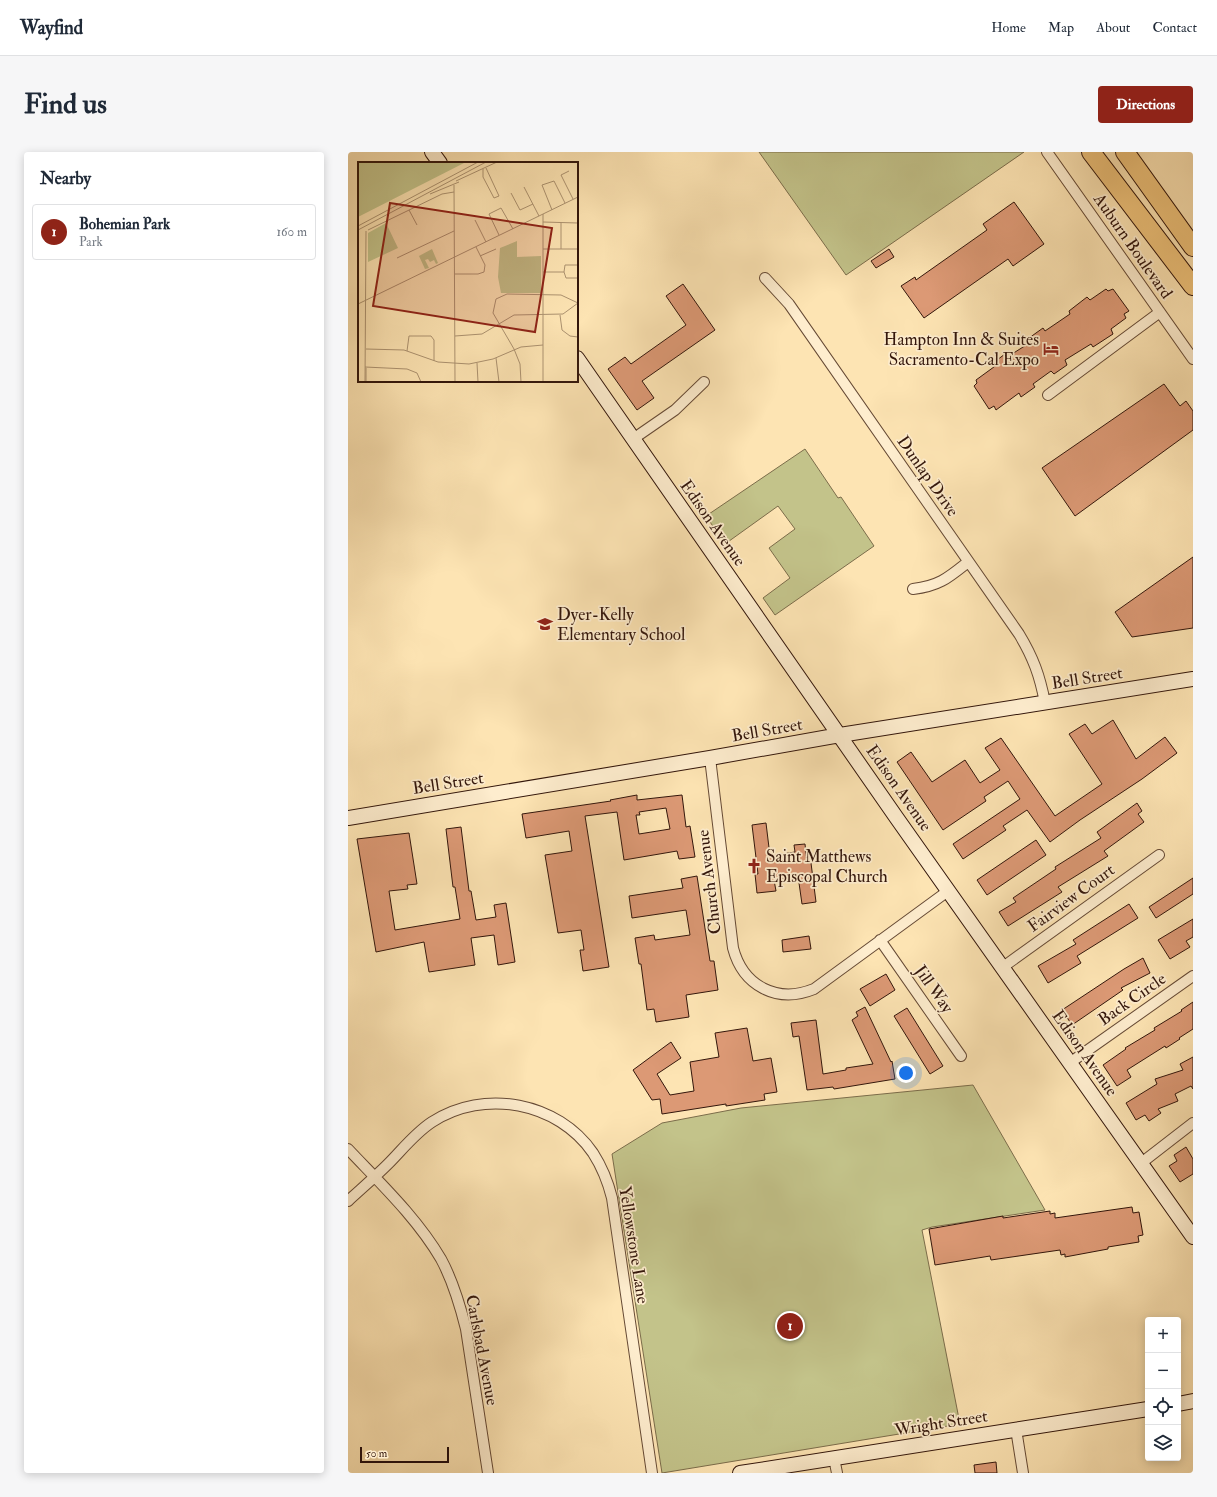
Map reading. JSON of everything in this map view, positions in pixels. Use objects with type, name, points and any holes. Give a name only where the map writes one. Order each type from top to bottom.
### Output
[{"type":"highway","points":[[1091,152],[1193,286]]},
{"type":"highway","points":[[1125,152],[1193,247]]},
{"type":"street","points":[[432,152],[439,162]]},
{"type":"street","name":"Auburn Boulevard","points":[[1047,152],[1193,359]]},
{"type":"street","name":"Dunlap Drive","points":[[765,278],[789,304],[1028,650],[1040,678],[1045,703]]},
{"type":"street","points":[[1048,395],[1160,312]]},
{"type":"street","name":"Edison Avenue","points":[[578,359],[948,891],[1071,1062],[1140,1164],[1193,1237]]},
{"type":"street","points":[[633,439],[675,410],[704,382]]},
{"type":"street","points":[[913,588],[928,587],[938,584],[968,562]]},
{"type":"street","name":"Bell Street","points":[[348,818],[710,758],[840,734],[1193,679]]},
{"type":"street","name":"Church Avenue","points":[[710,758],[733,948],[739,964],[749,978],[763,989],[788,995],[814,989],[948,891]]},
{"type":"street","name":"Fairview Court","points":[[1003,967],[1159,855]]},
{"type":"street","name":"Jill Way","points":[[880,940],[961,1056]]},
{"type":"street","name":"Back Circle","points":[[1071,1062],[1193,976]]},
{"type":"street","name":"Yellowstone Lane","points":[[348,1201],[385,1167],[418,1132],[432,1122],[451,1112],[477,1105],[494,1103],[510,1104],[542,1112],[566,1126],[582,1140],[601,1167],[612,1198],[652,1473]]},
{"type":"street","points":[[1140,1164],[1193,1123]]},
{"type":"street","name":"Carlsbad Avenue","points":[[348,1149],[414,1220],[441,1260],[452,1282],[466,1329],[488,1473]]},
{"type":"street","points":[[1181,1404],[1193,1402]]},
{"type":"street","name":"Wright Street","points":[[740,1473],[1145,1409]]},
{"type":"street","points":[[1016,1430],[1023,1473]]},
{"type":"street","points":[[834,1458],[837,1473]]},
{"type":"green space","points":[[759,152],[1024,152],[846,275]]},
{"type":"green space","points":[[805,449],[838,498],[841,497],[874,546],[775,615],[763,598],[790,578],[769,548],[795,529],[778,506],[725,544],[706,516]]},
{"type":"green space","points":[[973,1085],[1045,1210],[932,1227],[922,1230],[960,1424],[662,1473],[612,1154],[662,1123],[741,1108]]},
{"type":"building","points":[[1014,202],[1044,244],[1013,266],[1008,259],[924,318],[901,286],[915,277],[916,280],[987,230],[983,224]]},
{"type":"building","points":[[889,249],[894,257],[876,268],[871,261]]},
{"type":"building","points":[[683,284],[715,330],[642,381],[654,398],[637,410],[608,369],[625,357],[631,364],[686,325],[666,296]]},
{"type":"building","name":"Hampton Inn & Suites Sacramento-Cal Expo","points":[[1106,289],[1108,291],[1113,289],[1129,311],[1124,314],[1126,318],[1111,329],[1113,334],[1093,347],[1091,344],[1065,360],[1067,365],[1054,374],[1051,371],[1033,384],[1035,387],[1021,397],[1019,393],[996,410],[994,406],[989,409],[974,386],[977,383],[976,380],[998,364],[997,360],[1009,351],[1012,354],[1031,342],[1029,338],[1043,328],[1045,331],[1070,314],[1069,311],[1087,297],[1090,300]]},
{"type":"building","points":[[1164,384],[1180,406],[1186,401],[1193,411],[1193,430],[1075,516],[1042,468]]},
{"type":"building","points":[[1193,557],[1193,628],[1132,637],[1115,612]]},
{"type":"building","points":[[1113,720],[1136,759],[1165,737],[1177,753],[1142,779],[1080,820],[1050,842],[1027,810],[1003,826],[1006,830],[963,859],[953,844],[1020,799],[1008,781],[984,797],[986,801],[943,830],[897,762],[911,752],[932,782],[965,760],[980,783],[1000,770],[985,748],[1001,738],[1055,816],[1102,784],[1069,734],[1085,724],[1092,734]]},
{"type":"building","points":[[637,795],[637,800],[682,795],[686,827],[690,826],[695,857],[679,859],[677,851],[624,860],[617,812],[585,816],[609,967],[583,971],[580,950],[584,950],[581,930],[558,933],[545,855],[572,851],[569,831],[526,838],[522,814],[611,801],[610,800]],"holes":[[[666,808],[670,829],[639,834],[636,815],[640,815],[639,812]]]},
{"type":"building","points":[[1137,803],[1142,811],[1138,814],[1144,822],[1104,851],[1108,856],[1058,887],[1062,892],[1008,926],[999,912],[1016,902],[1013,898],[1056,869],[1055,867],[1101,838],[1097,832]]},
{"type":"building","points":[[766,823],[770,856],[795,852],[794,845],[805,844],[807,863],[811,863],[816,902],[802,904],[798,876],[774,880],[776,891],[757,893],[755,874],[758,874],[752,825]]},
{"type":"building","points":[[461,827],[469,891],[471,891],[476,920],[496,917],[494,905],[506,903],[515,962],[498,965],[494,935],[471,938],[475,965],[429,972],[424,942],[376,952],[357,839],[409,833],[417,884],[407,885],[408,889],[389,891],[395,930],[460,919],[455,887],[453,887],[446,829]]},
{"type":"building","points":[[1036,840],[1046,855],[987,895],[977,880]]},
{"type":"building","points":[[697,876],[710,961],[714,961],[718,990],[686,995],[689,1017],[656,1022],[654,1009],[647,1010],[641,964],[639,964],[635,938],[654,935],[655,940],[690,935],[686,910],[632,918],[629,896],[683,888],[681,879]]},
{"type":"building","points":[[1193,878],[1193,894],[1156,918],[1149,907]]},
{"type":"building","points":[[1129,904],[1138,918],[1077,956],[1081,963],[1048,983],[1038,966],[1076,944],[1073,940]]},
{"type":"building","points":[[1193,919],[1193,937],[1186,941],[1190,947],[1170,959],[1158,940]]},
{"type":"building","points":[[809,936],[811,949],[783,952],[782,940]]},
{"type":"building","points":[[1143,958],[1150,973],[1121,988],[1123,990],[1072,1025],[1062,1010]]},
{"type":"building","points":[[886,974],[895,990],[870,1006],[860,989]]},
{"type":"building","points":[[1193,1002],[1193,1029],[1166,1048],[1165,1046],[1127,1070],[1131,1077],[1117,1086],[1103,1065],[1126,1049],[1125,1048],[1155,1030],[1154,1028],[1182,1011],[1181,1010]]},
{"type":"building","points":[[865,1007],[891,1062],[892,1061],[895,1079],[834,1089],[833,1087],[807,1090],[799,1036],[793,1037],[791,1023],[816,1020],[823,1074],[846,1070],[846,1068],[873,1064],[852,1020],[858,1016],[856,1012]]},
{"type":"building","points":[[907,1008],[943,1066],[930,1074],[894,1016]]},
{"type":"building","points":[[747,1028],[753,1061],[771,1058],[777,1092],[764,1094],[765,1100],[726,1106],[726,1104],[662,1114],[660,1099],[652,1100],[633,1070],[671,1042],[681,1058],[657,1074],[670,1095],[694,1091],[690,1062],[719,1057],[715,1033]]},
{"type":"building","points":[[1193,1057],[1193,1089],[1191,1086],[1175,1094],[1178,1101],[1158,1109],[1161,1113],[1149,1121],[1145,1115],[1136,1120],[1126,1103],[1157,1084],[1155,1079],[1183,1070],[1180,1064]]},
{"type":"building","points":[[1186,1147],[1193,1159],[1193,1174],[1180,1182],[1169,1166],[1177,1161],[1174,1155]]},
{"type":"building","points":[[1132,1207],[1133,1213],[1139,1212],[1143,1235],[1138,1236],[1139,1242],[1108,1247],[1108,1249],[1065,1257],[1065,1254],[1061,1255],[1060,1250],[991,1260],[990,1256],[935,1265],[929,1229],[1003,1216],[1003,1218],[1050,1211],[1050,1214],[1055,1213],[1055,1218]]},
{"type":"building","points":[[996,1462],[997,1473],[975,1473],[974,1465]]},
{"type":"place","name":"Hampton Inn & Suites Sacramento-Cal Expo","points":[[1051,349]]},
{"type":"place","name":"Dyer-Kelly Elementary School","points":[[545,624]]},
{"type":"place","name":"Saint Matthews Episcopal Church","points":[[754,866]]},
{"type":"place","name":"Bohemian Park","points":[[790,1326]]}]
